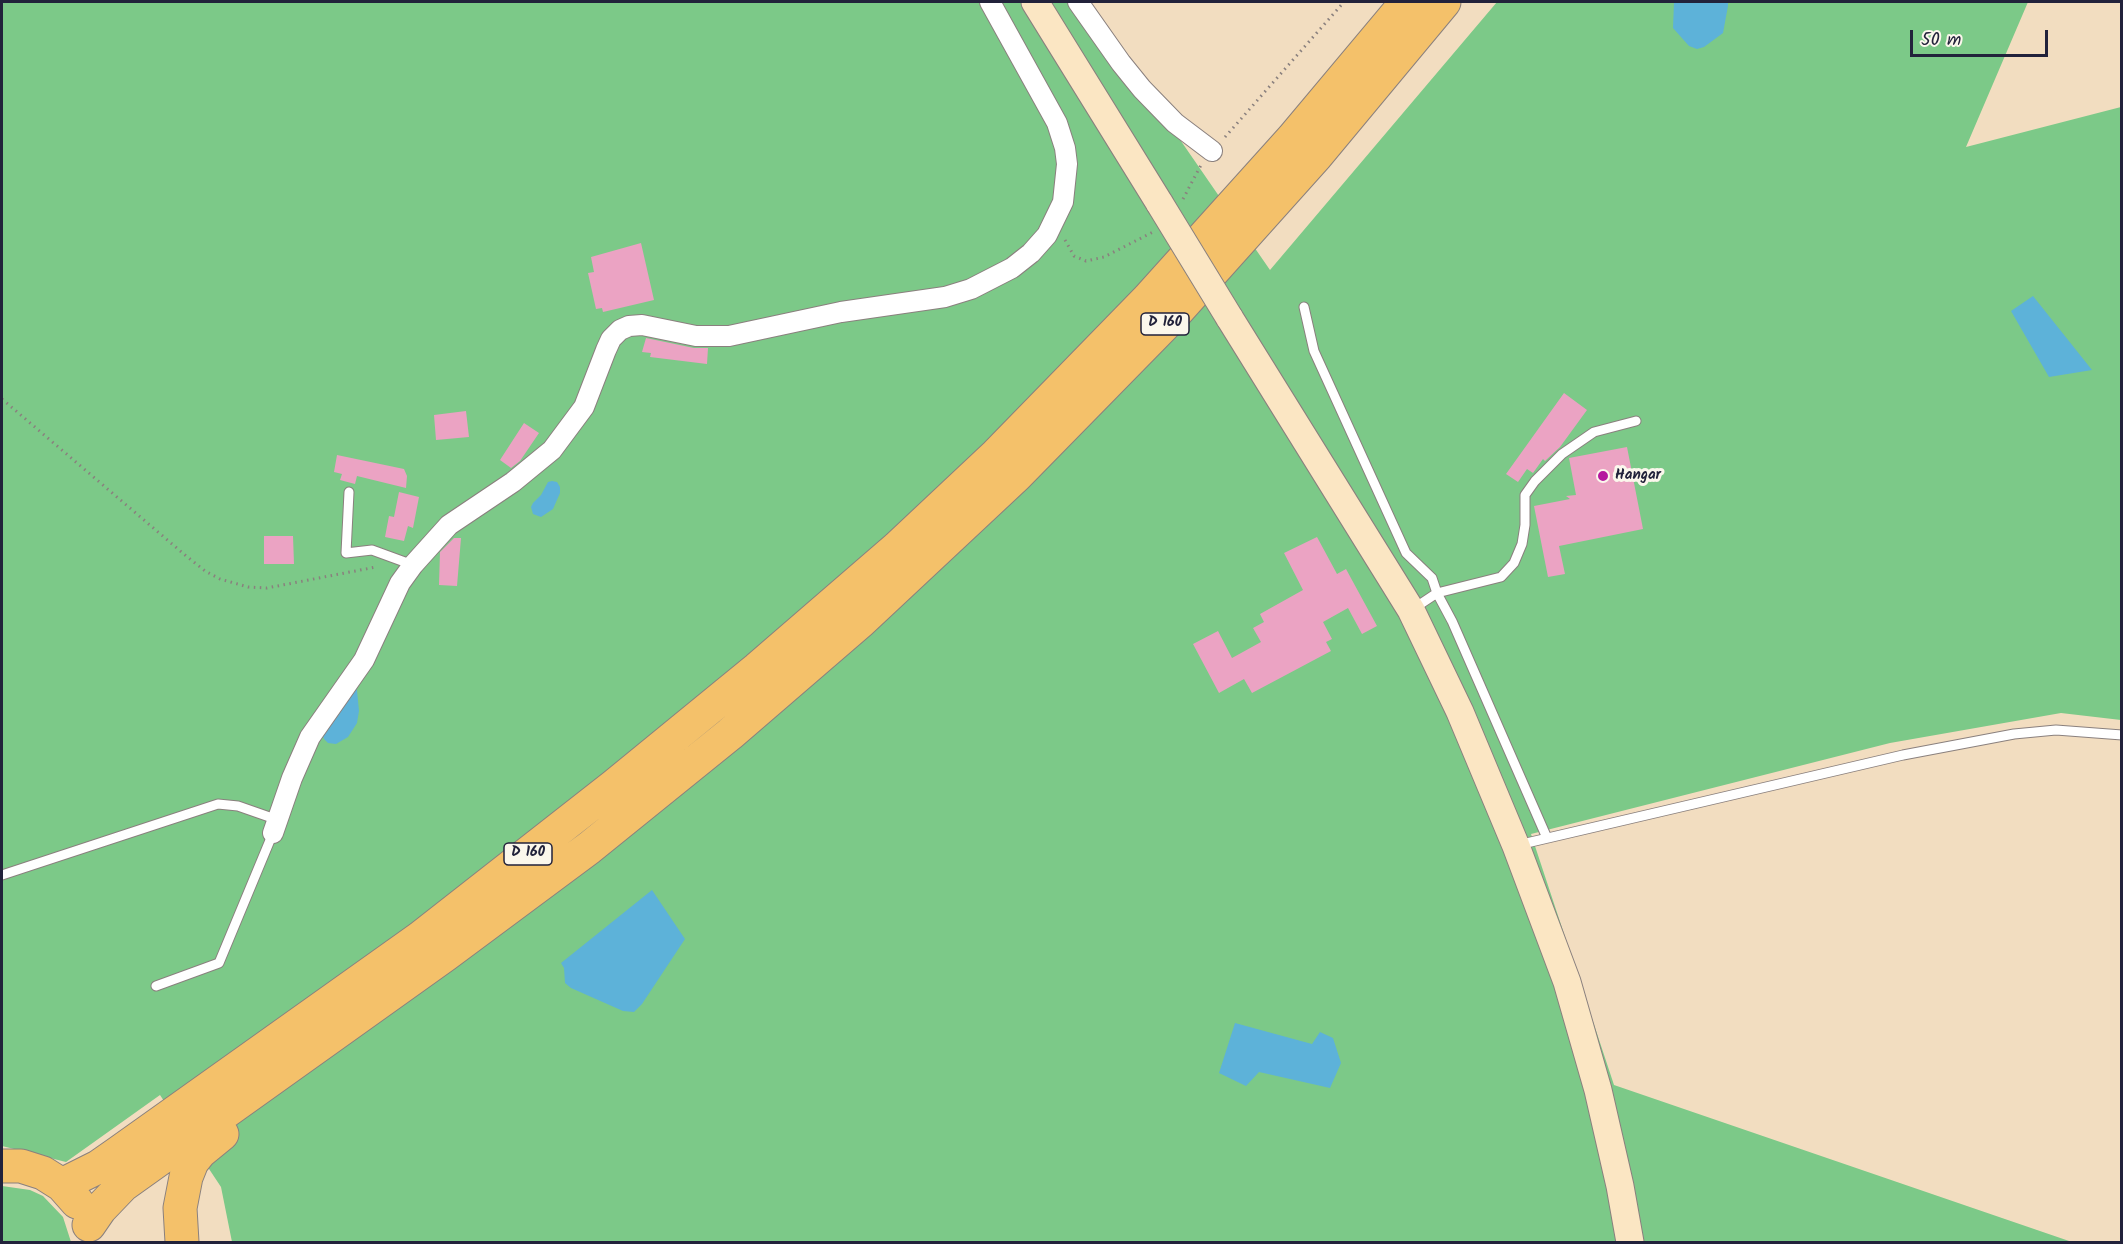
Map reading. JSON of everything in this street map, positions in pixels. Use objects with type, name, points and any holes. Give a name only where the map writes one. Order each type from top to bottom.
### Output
[{"type":"highway","name":"D 160","points":[[62,1185],[118,1154],[420,938],[614,786],[758,669],[897,548],[996,455],[1148,299],[1293,138],[1407,2]]},
{"type":"highway","name":"D 160","points":[[90,1234],[100,1209],[123,1185],[525,897],[730,734],[861,621],[1068,424],[1218,267],[1364,100],[1444,2]]},
{"type":"highway","points":[[182,1242],[179,1221],[181,1194],[192,1162],[200,1152],[225,1132],[315,1048]]},
{"type":"highway","points":[[2,1166],[21,1166],[43,1173],[62,1185],[83,1210],[90,1234]]},
{"type":"street","points":[[275,826],[310,737],[364,660],[400,583],[448,525],[519,477],[552,450],[584,407],[611,339],[620,330],[629,326],[642,325],[696,336],[729,336],[841,312],[945,297],[971,289],[1011,268],[1047,235],[1063,202],[1067,164],[1065,148],[1057,123],[990,2]]},
{"type":"street","points":[[1035,2],[1170,204],[1229,317],[1411,610],[1460,712],[1516,846],[1567,982],[1598,1090],[1630,1242]]},
{"type":"street","points":[[1078,2],[1121,63],[1157,106],[1212,151]]},
{"type":"lane","points":[[1304,307],[1314,351],[1406,554],[1432,578],[1547,838]]},
{"type":"lane","points":[[1411,610],[1437,593],[1501,577],[1514,563],[1522,544],[1525,495],[1535,481],[1562,454],[1594,432],[1636,421]]},
{"type":"lane","points":[[349,492],[346,553],[372,550],[413,565]]},
{"type":"lane","points":[[1516,846],[1903,755],[2014,734],[2056,730],[2121,735]]},
{"type":"lane","points":[[2,875],[218,804],[238,806],[275,826],[219,963],[156,986]]},
{"type":"path","points":[[1170,204],[1212,151],[1280,77],[1344,2]]},
{"type":"path","points":[[1054,222],[1074,256],[1086,261],[1104,257],[1150,233]]},
{"type":"path","points":[[2,399],[185,555],[205,571],[220,579],[248,587],[267,588],[379,566],[413,565]]},
{"type":"green space","points":[[2,2],[1085,2],[1270,270],[1497,2],[2028,2],[1966,147],[2121,107],[2121,720],[2061,713],[1890,743],[1531,834],[1614,1085],[2072,1242],[232,1242],[221,1187],[160,1095],[66,1162],[2,1146]]},
{"type":"green space","points":[[2,1186],[30,1190],[43,1196],[63,1217],[71,1242],[2,1242]]},
{"type":"water","points":[[1674,2],[1728,2],[1723,33],[1704,47],[1697,49],[1689,46],[1673,28]]},
{"type":"water","points":[[2033,296],[2092,370],[2049,377],[2011,311]]},
{"type":"water","points":[[548,482],[557,482],[560,487],[560,493],[553,509],[541,517],[533,514],[531,507],[533,503],[541,495]]},
{"type":"water","points":[[356,680],[359,711],[357,723],[348,737],[336,744],[328,743],[321,730]]},
{"type":"water","points":[[652,890],[685,939],[642,1004],[634,1012],[623,1011],[571,988],[565,983],[564,968],[561,963]]},
{"type":"water","points":[[1235,1023],[1312,1044],[1320,1032],[1333,1038],[1341,1063],[1330,1088],[1259,1072],[1246,1086],[1219,1073]]},
{"type":"building","points":[[641,243],[654,300],[603,312],[602,308],[596,309],[588,273],[594,272],[591,257]]},
{"type":"building","points":[[646,338],[694,348],[708,348],[707,364],[650,357],[651,353],[642,352]]},
{"type":"building","points":[[1564,393],[1587,410],[1560,447],[1545,461],[1543,459],[1533,473],[1527,469],[1518,482],[1506,474]]},
{"type":"building","points":[[466,411],[469,437],[436,440],[434,415]]},
{"type":"building","points":[[524,423],[539,433],[520,461],[511,468],[500,460]]},
{"type":"building","name":"Hangar","points":[[1627,447],[1643,529],[1559,546],[1565,574],[1548,577],[1534,506],[1570,499],[1566,496],[1576,495],[1569,458]]},
{"type":"building","points":[[337,455],[404,469],[407,476],[406,488],[357,476],[355,484],[340,480],[342,474],[334,472]]},
{"type":"building","points":[[399,492],[419,497],[413,528],[408,526],[404,541],[385,537],[389,516],[394,517]]},
{"type":"building","points":[[264,536],[293,536],[294,564],[264,564]]},
{"type":"building","points":[[1317,537],[1337,574],[1346,569],[1377,626],[1362,634],[1348,608],[1323,622],[1332,639],[1326,642],[1331,651],[1252,693],[1244,679],[1219,693],[1193,644],[1218,631],[1232,658],[1261,642],[1253,628],[1264,622],[1260,614],[1303,590],[1284,553]]},
{"type":"building","points":[[454,538],[461,538],[457,586],[439,585],[440,552]]},
{"type":"place","name":"Hangar","points":[[1603,476]]}]
